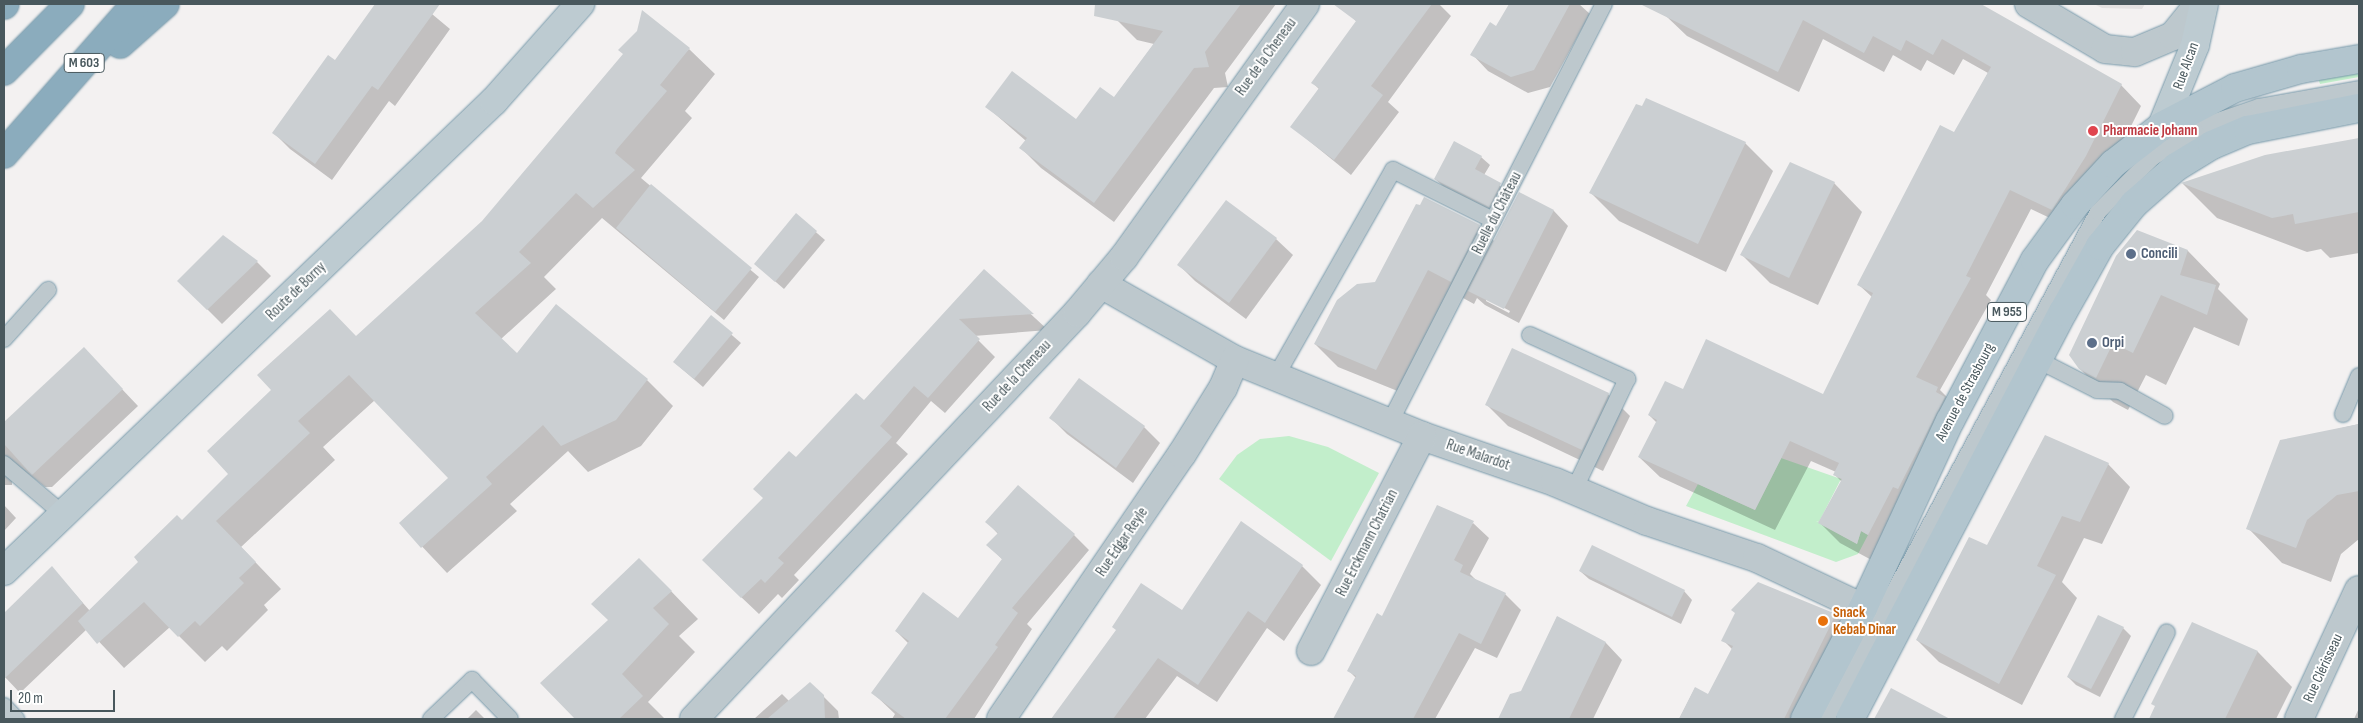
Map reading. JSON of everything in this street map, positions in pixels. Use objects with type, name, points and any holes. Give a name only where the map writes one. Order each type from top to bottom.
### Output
[{"type":"highway","points":[[4,71],[70,4]]},
{"type":"highway","name":"M 603","points":[[4,154],[136,4]]},
{"type":"highway","points":[[33,122],[165,4]]},
{"type":"main road","name":"Avenue de Strasbourg","points":[[1805,719],[1863,608],[1923,473],[2035,260],[2075,205],[2113,164],[2162,126],[2236,88],[2302,69],[2359,59]]},
{"type":"main road","points":[[1850,719],[2038,360],[2100,246],[2134,204],[2176,167],[2212,145],[2248,130],[2359,108]]},
{"type":"street","name":"Route de Borny","points":[[4,571],[494,101],[580,4]]},
{"type":"street","name":"Rue de la Cheneau","points":[[694,719],[1101,284],[1124,257],[1305,4]]},
{"type":"street","points":[[2029,4],[2105,49],[2135,52],[2173,36],[2199,4]]},
{"type":"street","name":"Rue Alcan","points":[[2162,126],[2195,45],[2204,4]]},
{"type":"street","name":"Rue Malardot","points":[[1101,284],[1235,360],[1422,436],[1574,490],[1647,521],[1757,558],[1863,608]]},
{"type":"street","name":"Rue Edgar Reyle","points":[[1001,719],[1182,454],[1223,388],[1235,360]]},
{"type":"street","name":"Rue Erckmann Chatrian","points":[[1311,651],[1422,436]]},
{"type":"street","name":"Rue Clérisseau","points":[[2299,719],[2359,590]]},
{"type":"lane","name":"Ruelle du Château","points":[[1390,422],[1604,4]]},
{"type":"lane","name":"M 955","points":[[1826,719],[2098,212],[2153,158],[2209,124],[2259,107],[2359,89]]},
{"type":"lane","points":[[1276,376],[1393,170],[1493,220]]},
{"type":"lane","points":[[4,339],[48,290]]},
{"type":"lane","points":[[1530,335],[1627,379],[1574,490]]},
{"type":"lane","points":[[2038,360],[2097,390],[2120,391],[2165,416]]},
{"type":"lane","points":[[2343,414],[2359,376]]},
{"type":"lane","points":[[4,464],[63,514]]},
{"type":"lane","points":[[2123,719],[2167,632]]},
{"type":"lane","points":[[431,719],[472,680],[510,719]]},
{"type":"lane","points":[[4,706],[16,719]]},
{"type":"shaded area","points":[[2094,4],[2145,4],[2142,9],[2102,8]]},
{"type":"green space","points":[[2359,71],[2359,77],[2320,84],[2318,78]]},
{"type":"green space","points":[[1289,436],[1328,447],[1379,473],[1331,561],[1219,479],[1237,455],[1260,439]]},
{"type":"green space","points":[[1781,458],[1841,479],[1819,522],[1816,521],[1857,544],[1861,531],[1868,535],[1858,554],[1836,562],[1686,506],[1698,484],[1755,510]]},
{"type":"building","points":[[375,4],[440,4],[378,90],[372,86],[315,164],[272,133],[328,55],[335,60]]},
{"type":"building","points":[[1095,4],[1241,4],[1205,52],[1209,67],[1194,68],[1094,203],[1019,148],[1027,138],[985,107],[1012,71],[1076,119],[1100,87],[1114,97],[1163,31],[1094,16]]},
{"type":"building","points":[[1333,4],[1432,4],[1371,86],[1383,95],[1334,160],[1290,127],[1319,88],[1311,83],[1356,21]]},
{"type":"building","points":[[1509,4],[1570,4],[1534,70],[1511,77],[1470,55],[1490,22],[1496,26]]},
{"type":"building","points":[[1640,4],[1981,4],[2122,84],[2086,156],[2052,210],[2010,190],[1966,276],[1971,278],[1916,377],[1938,387],[1936,392],[1945,397],[1898,489],[1893,487],[1868,535],[1861,531],[1857,544],[1818,523],[1842,479],[1833,475],[1839,463],[1790,441],[1755,510],[1638,457],[1657,420],[1648,415],[1665,381],[1683,389],[1706,339],[1823,394],[1873,293],[1857,285],[1940,125],[1954,132],[1991,67],[1942,39],[1933,55],[1906,40],[1901,51],[1873,36],[1864,53],[1803,20],[1778,72]]},
{"type":"building","points":[[642,10],[690,48],[660,85],[667,91],[615,153],[635,170],[593,208],[576,193],[519,252],[531,263],[475,313],[517,353],[556,304],[648,379],[616,420],[561,446],[543,425],[486,477],[492,484],[421,548],[399,523],[448,478],[349,375],[298,421],[310,433],[216,521],[256,562],[239,578],[244,583],[200,626],[195,621],[178,637],[144,602],[97,644],[78,621],[138,562],[134,557],[177,515],[182,520],[228,474],[207,451],[271,390],[257,375],[330,309],[356,336],[482,221],[623,54],[618,50],[637,31]]},
{"type":"building","points":[[1646,98],[1746,142],[1698,244],[1589,193],[1636,104],[1642,106]]},
{"type":"building","points":[[2359,138],[2359,212],[2295,224],[2293,214],[2272,218],[2181,183],[2265,155]]},
{"type":"building","points":[[1454,141],[1482,156],[1475,169],[1501,183],[1489,207],[1434,179]]},
{"type":"building","points":[[1790,162],[1835,182],[1789,278],[1740,255]]},
{"type":"building","points":[[651,184],[752,268],[715,312],[616,228]]},
{"type":"building","points":[[1519,192],[1554,210],[1504,309],[1468,291]]},
{"type":"building","points":[[1424,197],[1480,225],[1451,282],[1428,270],[1376,370],[1314,344],[1337,300],[1357,284],[1375,282],[1416,204],[1420,205]]},
{"type":"building","points":[[1226,200],[1277,238],[1229,303],[1177,265]]},
{"type":"building","points":[[796,213],[817,231],[775,282],[754,264]]},
{"type":"building","points":[[2137,230],[2188,250],[2180,275],[2216,285],[2207,315],[2161,295],[2133,353],[2113,343],[2096,378],[2079,369],[2069,355],[2116,256]]},
{"type":"building","points":[[223,235],[258,261],[207,310],[177,281]]},
{"type":"building","points":[[984,269],[1034,314],[959,319],[980,339],[928,398],[914,386],[880,426],[892,437],[778,558],[784,563],[765,583],[761,579],[741,598],[702,560],[763,498],[753,489],[789,451],[796,457],[856,393],[864,400]]},
{"type":"building","points":[[711,315],[733,333],[694,379],[673,362]]},
{"type":"building","points":[[84,347],[123,389],[32,475],[4,444],[4,422]]},
{"type":"building","points":[[1512,348],[1609,393],[1582,450],[1485,405]]},
{"type":"building","points":[[1079,378],[1145,426],[1116,468],[1049,418]]},
{"type":"building","points":[[2359,424],[2359,491],[2337,495],[2307,520],[2296,548],[2246,529],[2280,440]]},
{"type":"building","points":[[2045,435],[2109,463],[2080,522],[2062,516],[2037,566],[2056,575],[1999,684],[1916,640],[1969,537],[1987,545]]},
{"type":"building","points":[[1018,485],[1075,534],[1012,608],[1018,613],[995,645],[998,647],[945,719],[906,719],[871,693],[909,641],[895,631],[923,592],[958,618],[1002,559],[986,545],[998,533],[985,522]]},
{"type":"building","points":[[1437,505],[1474,521],[1454,560],[1463,565],[1460,572],[1506,593],[1481,644],[1459,633],[1413,719],[1333,719],[1356,676],[1347,671],[1377,613],[1382,616]]},
{"type":"building","points":[[1241,521],[1303,565],[1265,623],[1248,611],[1198,685],[1158,658],[1113,719],[1051,719],[1116,630],[1112,627],[1141,583],[1182,610]]},
{"type":"building","points":[[1592,545],[1685,590],[1672,617],[1579,571]]},
{"type":"building","points":[[639,558],[672,591],[653,608],[669,624],[622,674],[643,696],[619,719],[575,719],[540,683],[608,620],[591,604]]},
{"type":"building","points":[[52,566],[83,603],[4,679],[4,613]]},
{"type":"building","points":[[1758,582],[1836,614],[1784,719],[1679,719],[1695,687],[1708,694],[1733,646],[1721,641],[1735,613],[1731,610]]},
{"type":"building","points":[[2098,615],[2124,627],[2091,689],[2067,677]]},
{"type":"building","points":[[1557,616],[1606,642],[1569,719],[1498,719],[1510,694],[1521,691]]},
{"type":"building","points":[[2192,622],[2258,651],[2225,719],[2149,719],[2155,706],[2151,704]]},
{"type":"building","points":[[810,682],[824,695],[825,719],[767,719]]},
{"type":"building","points":[[1891,688],[1950,719],[1874,719]]},
{"type":"place","name":"Pharmacie Johann","points":[[2093,131]]},
{"type":"place","name":"Concili","points":[[2131,254]]},
{"type":"place","name":"Orpi","points":[[2092,343]]},
{"type":"place","name":"Snack Kebab Dinar","points":[[1823,621]]}]
